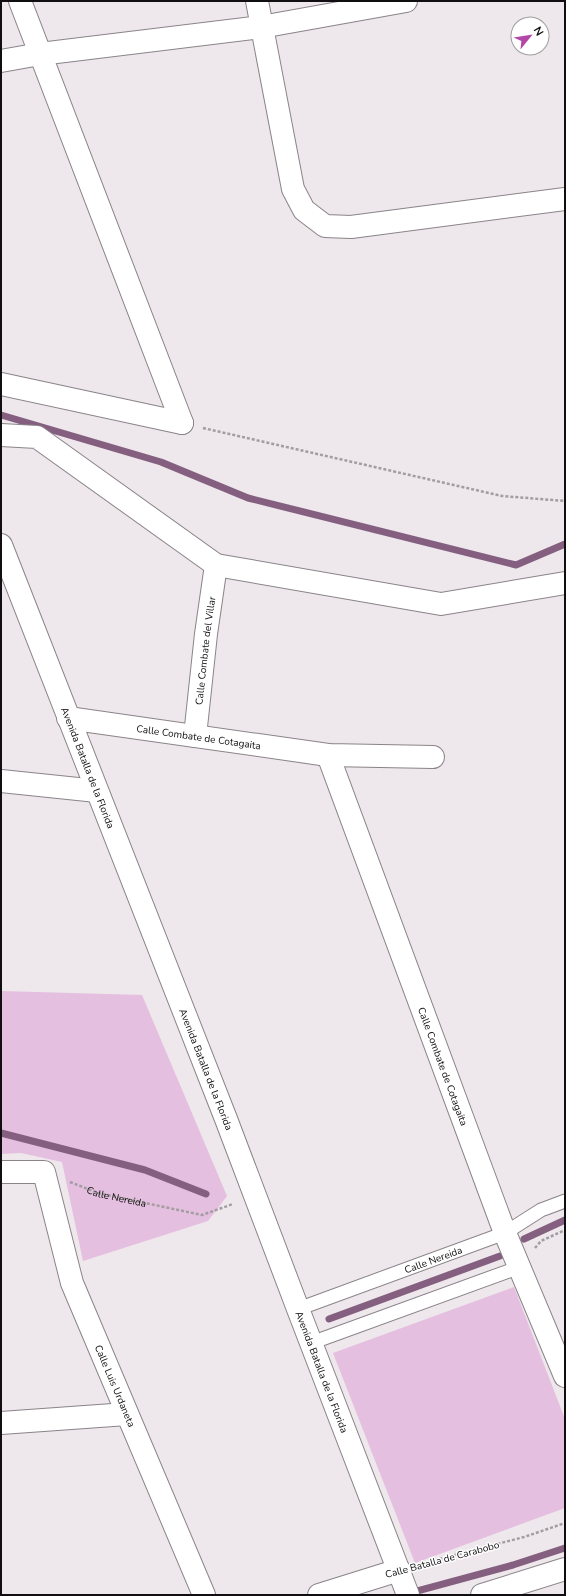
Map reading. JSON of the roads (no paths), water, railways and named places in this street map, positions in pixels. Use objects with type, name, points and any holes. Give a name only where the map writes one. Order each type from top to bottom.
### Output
[{"type":"street","points":[[1,384],[182,423],[20,1]]},
{"type":"street","points":[[257,1],[293,189],[304,210],[325,226],[351,227],[565,199]]},
{"type":"street","points":[[1,61],[40,54],[262,27],[406,1]]},
{"type":"street","points":[[1,435],[37,437],[216,565],[441,604],[565,583]]},
{"type":"street","name":"Avenida Batalla de la Florida","points":[[1,545],[6,571],[97,791],[255,1196],[408,1595]]},
{"type":"street","name":"Calle Combate del Villar","points":[[195,736],[206,634],[216,565]]},
{"type":"street","name":"Calle Combate de Cotagaita","points":[[68,718],[328,755],[434,757]]},
{"type":"street","name":"Calle Combate de Cotagaita","points":[[328,755],[505,1233],[565,1376]]},
{"type":"street","points":[[1,781],[97,791]]},
{"type":"street","name":"Calle Luis Urdaneta","points":[[1,1172],[44,1172],[72,1283],[204,1595]]},
{"type":"street","points":[[1,1423],[127,1414]]},
{"type":"street","points":[[482,1595],[565,1569]]},
{"type":"street","name":"Calle Batalla de Carabobo","points":[[319,1595],[398,1570]]},
{"type":"lane","name":"Calle Nereida","points":[[298,1309],[505,1233],[541,1210],[565,1201]]},
{"type":"lane","points":[[311,1343],[520,1267]]},
{"type":"waterway","points":[[1,415],[161,462],[248,498],[516,565],[565,544]]},
{"type":"waterway","points":[[1,1133],[145,1170],[206,1194]]},
{"type":"waterway","points":[[524,1239],[565,1220]]},
{"type":"waterway","points":[[329,1319],[500,1256]]},
{"type":"waterway","points":[[410,1593],[513,1565],[565,1548]]}]
